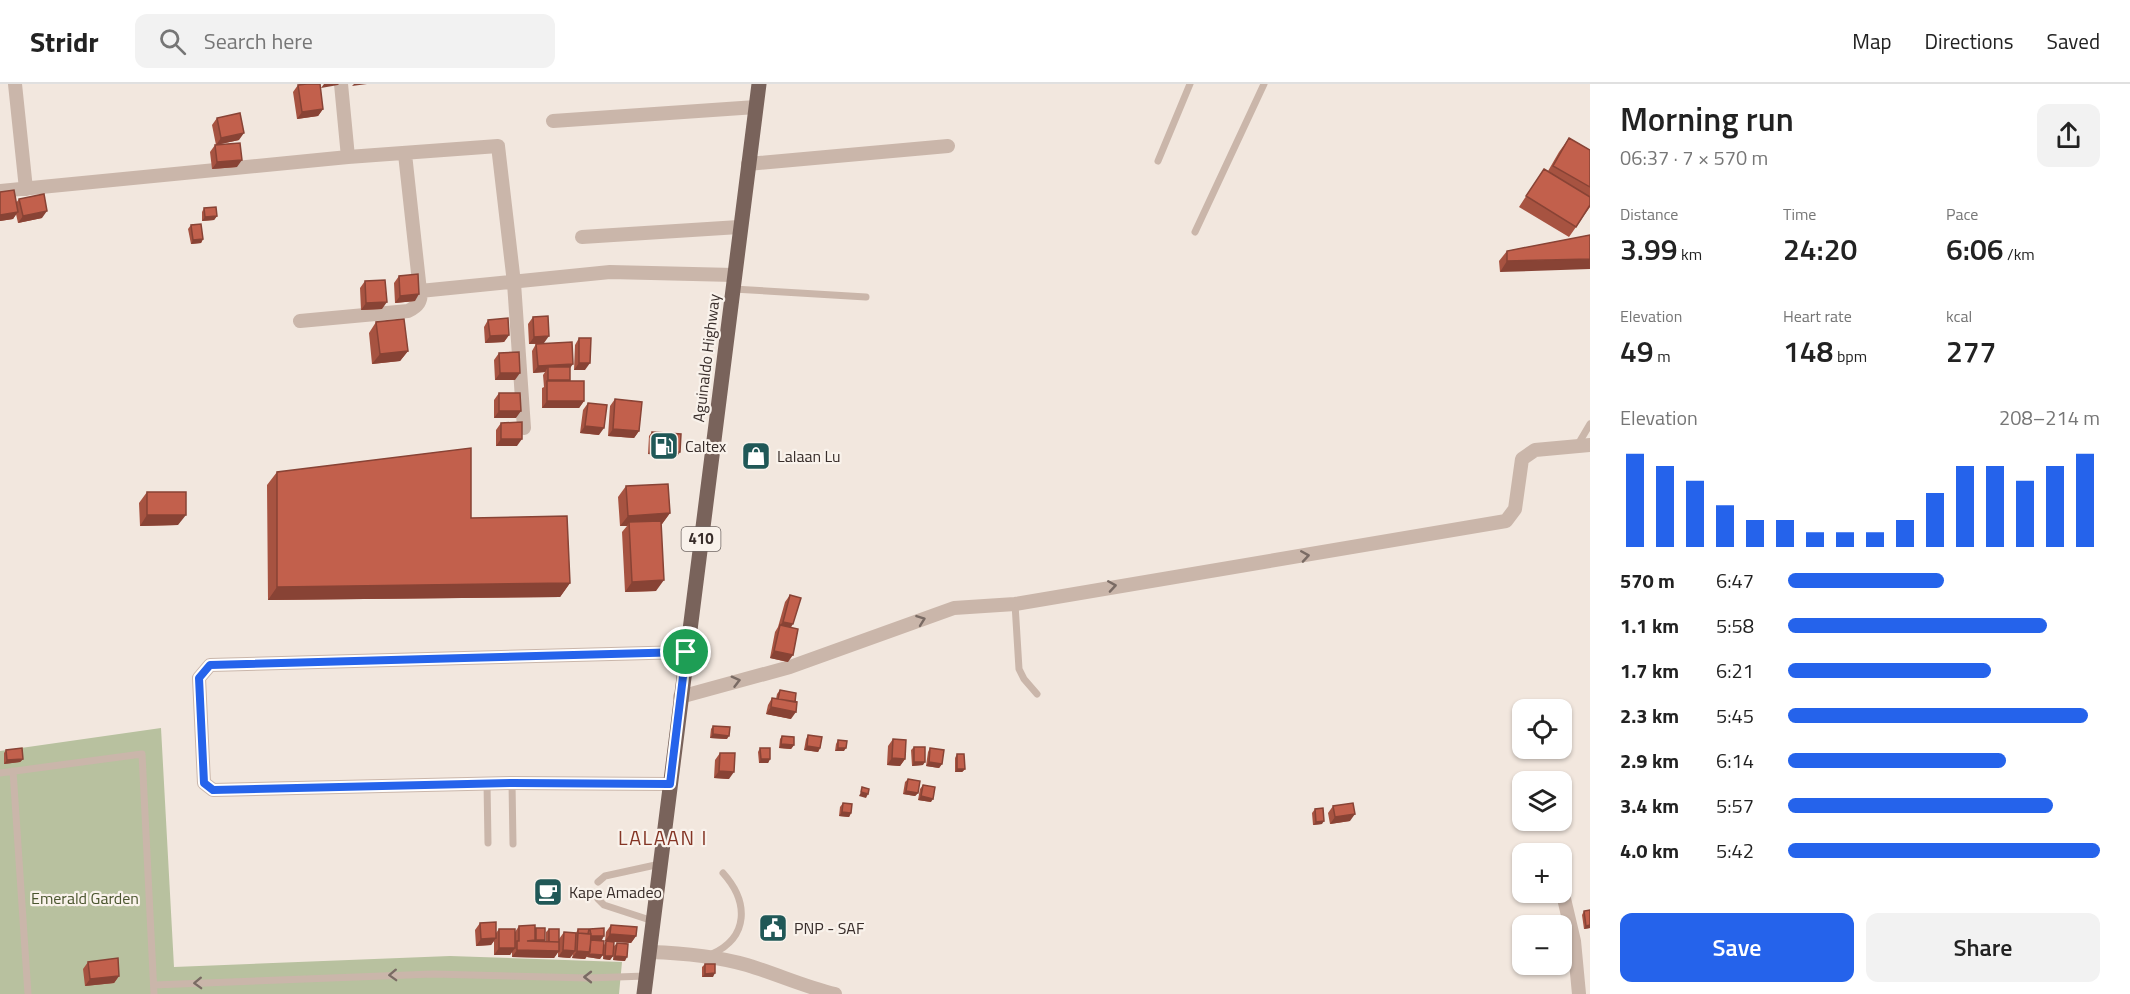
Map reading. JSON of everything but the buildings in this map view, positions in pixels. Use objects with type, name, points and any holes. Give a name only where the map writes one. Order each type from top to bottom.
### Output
[{"type":"main road","name":"Aguinaldo Highway","points":[[644,994],[759,84]]},
{"type":"street","points":[[15,84],[26,189]]},
{"type":"street","points":[[341,84],[348,157]]},
{"type":"street","points":[[554,120],[756,107]]},
{"type":"street","points":[[0,191],[348,157],[498,146],[514,283],[524,428]]},
{"type":"street","points":[[748,164],[948,147]]},
{"type":"street","points":[[300,321],[408,311],[418,304],[421,297],[405,154]]},
{"type":"street","points":[[582,237],[740,227]]},
{"type":"street","points":[[420,291],[610,272],[734,282]]},
{"type":"street","points":[[680,697],[790,667],[954,608],[1015,604],[1506,521],[1515,509],[1522,459],[1535,450],[1583,446]]},
{"type":"street","points":[[670,784],[487,783],[213,790],[204,783],[199,678],[210,665],[686,652]]},
{"type":"street","points":[[1565,903],[1574,941],[1579,994]]},
{"type":"street","points":[[650,952],[684,953],[746,965],[808,988],[835,994]]},
{"type":"lane","points":[[1158,161],[1190,84]]},
{"type":"lane","points":[[1195,232],[1264,84]]},
{"type":"lane","points":[[734,282],[866,297]]},
{"type":"lane","points":[[1583,446],[1590,424]]},
{"type":"lane","points":[[1015,604],[1019,669],[1037,694]]},
{"type":"lane","points":[[0,773],[142,754],[154,994]]},
{"type":"lane","points":[[13,771],[28,994]]},
{"type":"lane","points":[[487,783],[488,843]]},
{"type":"lane","points":[[512,783],[513,844]]},
{"type":"lane","points":[[598,882],[605,876],[660,864]]},
{"type":"lane","points":[[705,957],[728,946],[741,923],[738,897],[731,882],[723,873]]},
{"type":"lane","points":[[598,899],[604,905],[653,921]]},
{"type":"lane","points":[[154,985],[433,974],[588,978],[646,976]]},
{"type":"green space","name":"Emerald Garden","points":[[161,728],[174,967],[450,956],[622,962],[619,994],[0,994],[0,751]]},
{"type":"place","name":"Caltex","points":[[664,446]]},
{"type":"place","name":"Lalaan Lu","points":[[756,456]]},
{"type":"place","name":"Kape Amadeo","points":[[548,892]]},
{"type":"place","name":"PNP - SAF","points":[[773,928]]},
{"type":"district","name":"LALAAN I","points":[[663,838]]},
{"type":"route","points":[[686,652],[670,784],[512,783],[213,790],[204,783],[199,678],[210,665],[686,652]]}]
